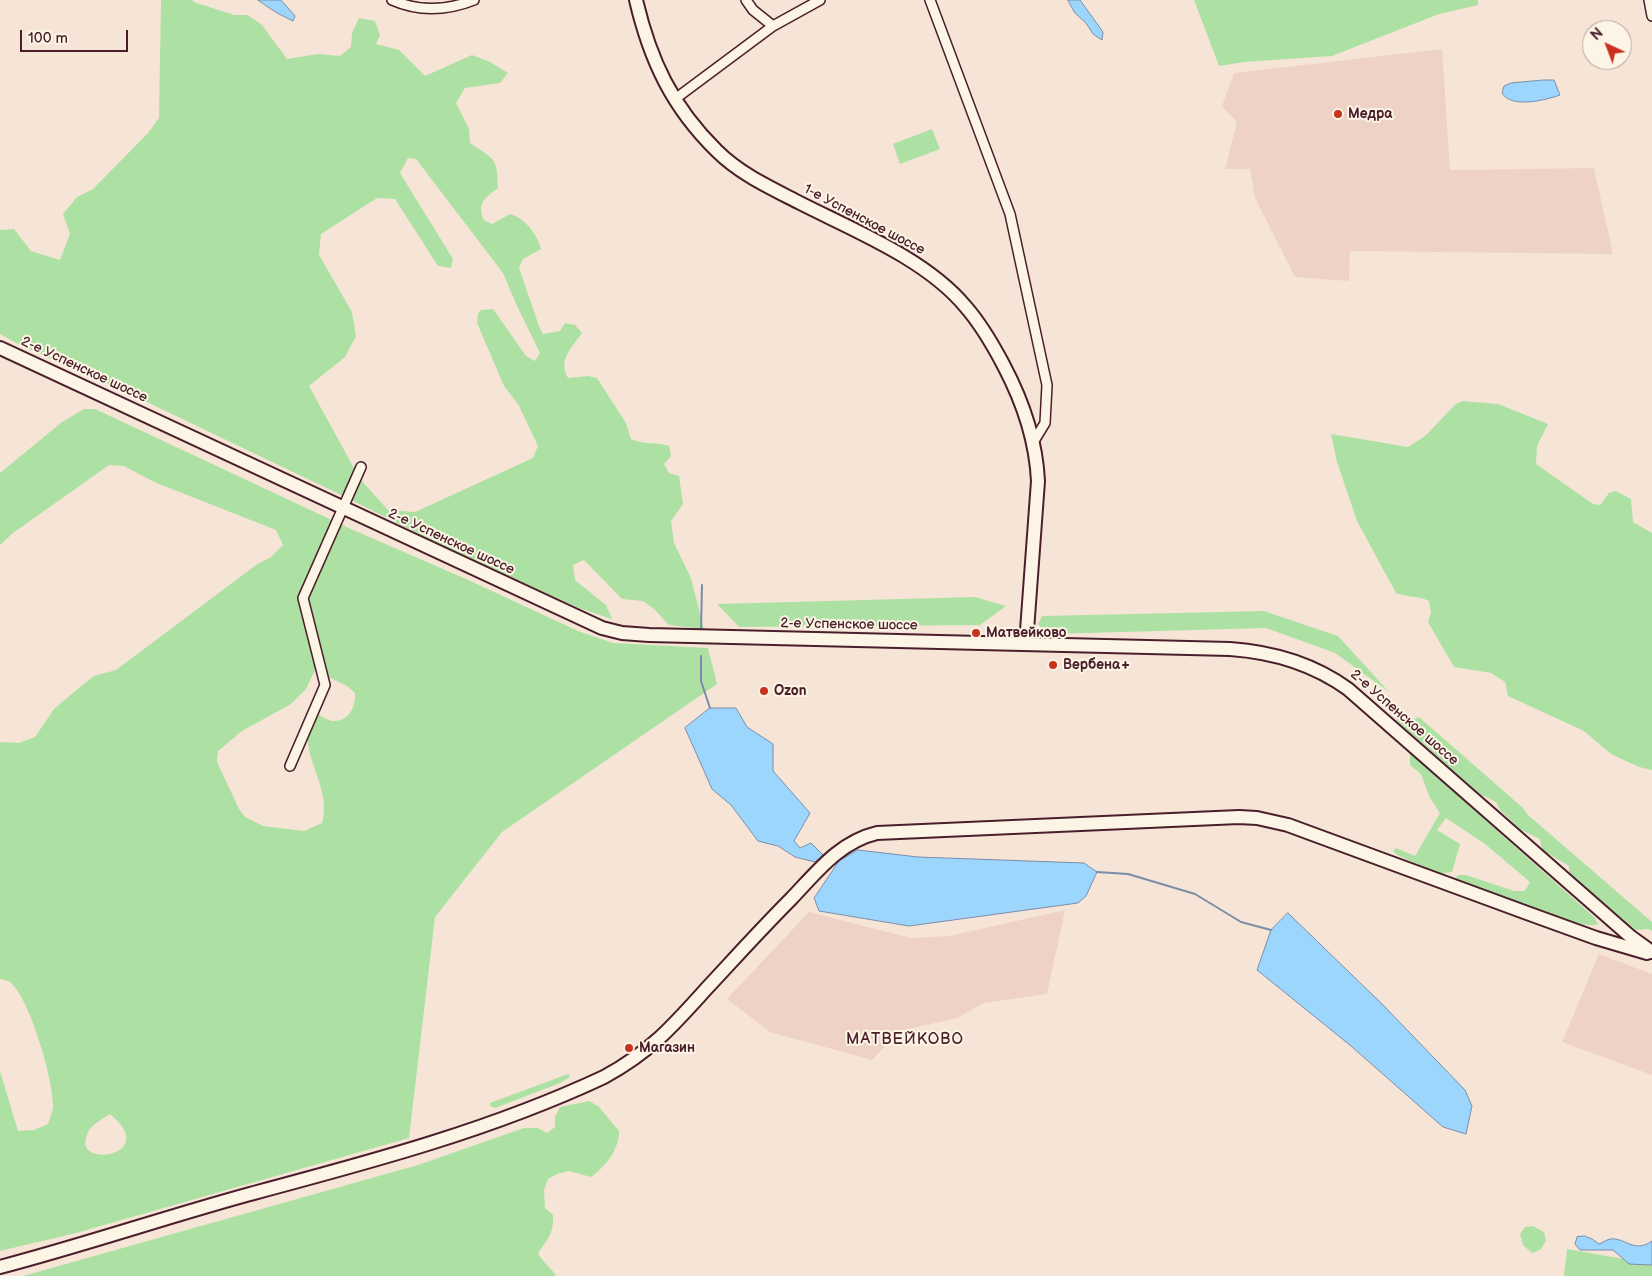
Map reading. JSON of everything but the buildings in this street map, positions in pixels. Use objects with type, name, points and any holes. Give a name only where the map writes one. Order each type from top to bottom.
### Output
[{"type":"main road","name":"1-е Успенское шоссе","points":[[636,0],[646,40],[662,78],[688,118],[717,151],[741,171],[880,243],[919,266],[956,296],[981,326],[1014,385],[1034,441],[1037,459],[1038,481],[1026,644]]},
{"type":"main road","name":"2-е Успенское шоссе","points":[[0,348],[593,624],[616,632],[649,635],[1184,647],[1244,650],[1283,656],[1315,668],[1341,684],[1381,716],[1612,921],[1652,954]]},
{"type":"main road","points":[[0,1267],[248,1195],[406,1152],[500,1120],[619,1070],[644,1053],[663,1036],[840,849],[861,838],[884,832],[1238,817],[1257,818],[1288,825],[1330,839],[1457,888],[1608,941],[1652,954]]},
{"type":"main road","points":[[1608,941],[1616,932],[1615,924],[1612,921]]},
{"type":"street","points":[[392,0],[406,6],[422,9],[441,9],[462,5],[474,0]]},
{"type":"street","points":[[746,0],[753,10],[773,26]]},
{"type":"street","points":[[675,99],[773,26],[820,0]]},
{"type":"street","points":[[930,0],[1010,214],[1047,385],[1045,423],[1034,441]]},
{"type":"street","points":[[1649,0],[1652,16]]},
{"type":"street","points":[[290,766],[325,685],[303,598],[361,467]]},
{"type":"shaded area","points":[[1442,49],[1450,170],[1594,168],[1613,254],[1350,251],[1349,281],[1295,277],[1255,198],[1250,169],[1225,169],[1237,122],[1222,106],[1234,73]]},
{"type":"shaded area","points":[[1065,910],[1047,994],[984,1003],[957,1018],[900,1031],[872,1060],[770,1032],[727,999],[809,912],[911,938],[950,936]]},
{"type":"shaded area","points":[[1599,954],[1652,974],[1652,1075],[1562,1042]]},
{"type":"green space","points":[[161,0],[192,0],[234,15],[248,15],[262,25],[287,59],[317,54],[340,56],[351,47],[352,33],[359,18],[375,21],[380,35],[376,44],[399,50],[425,76],[472,55],[490,62],[508,73],[500,83],[465,88],[456,103],[469,129],[470,143],[493,160],[497,170],[498,188],[482,205],[481,209],[484,220],[492,224],[510,214],[521,219],[530,227],[537,238],[541,249],[523,259],[519,268],[543,334],[560,331],[565,323],[575,325],[582,333],[570,349],[565,360],[565,371],[568,378],[588,376],[597,378],[626,423],[631,439],[669,446],[671,456],[664,464],[669,473],[679,476],[683,504],[671,521],[674,543],[691,578],[704,629],[669,625],[654,609],[643,601],[622,599],[584,560],[573,565],[575,580],[606,605],[612,619],[579,608],[447,548],[339,494],[0,334],[0,230],[14,229],[31,251],[60,260],[70,234],[63,214],[77,197],[93,189],[148,133],[159,118]],"holes":[[[408,158],[416,159],[503,273],[540,353],[535,361],[526,356],[493,309],[481,310],[478,314],[477,323],[504,386],[518,404],[538,446],[533,458],[415,512],[388,510],[360,479],[309,386],[345,357],[356,336],[352,312],[319,255],[321,234],[377,198],[395,199],[438,266],[451,268],[453,259],[400,173]]]},
{"type":"green space","points":[[1194,0],[1478,0],[1478,5],[1439,14],[1332,56],[1244,62],[1219,66]]},
{"type":"green space","points":[[932,129],[940,149],[900,164],[893,144]]},
{"type":"green space","points":[[1463,401],[1498,404],[1548,424],[1537,446],[1536,464],[1593,504],[1600,505],[1609,493],[1616,491],[1631,499],[1633,522],[1652,533],[1652,770],[1639,767],[1611,754],[1584,731],[1508,696],[1505,682],[1491,673],[1454,667],[1428,622],[1431,612],[1429,601],[1396,593],[1357,521],[1337,462],[1331,434],[1408,447],[1425,436],[1456,404]]},
{"type":"green space","points":[[84,409],[95,409],[351,529],[466,579],[578,631],[613,643],[708,648],[717,684],[502,832],[435,917],[409,1138],[76,1233],[0,1251],[0,1071],[18,1131],[34,1130],[48,1124],[53,1105],[45,1059],[33,1022],[18,992],[10,982],[0,979],[0,742],[19,743],[35,737],[54,709],[94,676],[116,670],[256,565],[271,557],[283,545],[276,530],[154,482],[124,466],[109,465],[13,533],[0,545],[0,473],[62,422]],"holes":[[[315,670],[347,686],[355,693],[353,708],[347,716],[339,721],[333,721],[315,713],[310,728],[308,744],[324,803],[322,823],[304,831],[263,826],[245,817],[239,809],[217,762],[218,751],[242,731],[291,704],[306,689]],[[110,1114],[123,1128],[126,1140],[122,1148],[113,1153],[103,1155],[93,1153],[86,1147],[88,1133],[95,1124]]]},
{"type":"green space","points":[[975,597],[1006,606],[980,625],[739,627],[717,604]]},
{"type":"green space","points":[[1264,611],[1338,636],[1389,692],[1335,653],[1266,628],[1051,634],[1042,629],[1038,624],[1042,616]]},
{"type":"green space","points":[[1419,717],[1523,808],[1528,815],[1652,922],[1652,931],[1648,929],[1636,930],[1569,874],[1569,866],[1542,850],[1540,839],[1521,830],[1500,810],[1496,802],[1480,794],[1397,721],[1396,718],[1412,720]]},
{"type":"green space","points":[[1410,753],[1594,917],[1598,924],[1587,925],[1551,916],[1455,880],[1458,875],[1466,875],[1514,891],[1525,891],[1530,882],[1485,844],[1446,818],[1437,830],[1460,844],[1452,872],[1439,874],[1397,855],[1393,851],[1396,848],[1415,856],[1440,813],[1430,798],[1421,774],[1410,765]]},
{"type":"green space","points":[[568,1074],[570,1077],[560,1083],[495,1108],[490,1106],[490,1103]]},
{"type":"green space","points":[[589,1101],[598,1106],[619,1131],[617,1145],[611,1157],[591,1177],[569,1171],[548,1179],[544,1190],[545,1208],[553,1215],[552,1227],[547,1240],[538,1253],[556,1276],[23,1276],[418,1165],[524,1128],[538,1128],[547,1133],[555,1127],[555,1117],[560,1107]]},
{"type":"green space","points":[[1533,1226],[1544,1232],[1546,1241],[1540,1250],[1532,1253],[1523,1245],[1520,1234],[1525,1227]]},
{"type":"green space","points":[[1567,1249],[1646,1263],[1652,1261],[1652,1276],[1564,1276]]},
{"type":"water","points":[[258,0],[281,0],[295,16],[293,21],[277,13]]},
{"type":"water","points":[[1068,0],[1080,0],[1103,32],[1102,40],[1093,34],[1086,23],[1075,13]]},
{"type":"water","points":[[1554,80],[1560,95],[1538,101],[1521,102],[1513,101],[1502,93],[1504,86],[1511,83]]},
{"type":"water","points":[[710,708],[736,708],[747,727],[773,744],[773,771],[810,813],[794,841],[800,848],[811,843],[823,855],[815,862],[795,857],[778,846],[758,841],[731,805],[712,789],[685,728]]},
{"type":"water","points":[[858,850],[918,857],[1084,863],[1097,872],[1086,896],[1078,903],[909,926],[819,911],[814,898],[839,861]]},
{"type":"water","points":[[1288,913],[1382,1004],[1465,1090],[1472,1106],[1466,1134],[1443,1127],[1351,1046],[1257,970],[1271,930]]},
{"type":"water","points":[[1585,1236],[1599,1244],[1610,1239],[1620,1240],[1635,1246],[1646,1245],[1652,1241],[1652,1265],[1629,1264],[1613,1250],[1580,1250],[1575,1244],[1577,1237]]},
{"type":"waterway","points":[[701,630],[702,585]]},
{"type":"waterway","points":[[701,656],[701,681],[710,708]]},
{"type":"waterway","points":[[1097,872],[1128,874],[1195,894],[1241,922],[1271,930]]},
{"type":"place","name":"Медра","points":[[1338,114]]},
{"type":"place","name":"Матвейково","points":[[976,633]]},
{"type":"place","name":"Вербена+","points":[[1053,665]]},
{"type":"place","name":"Ozon","points":[[764,691]]},
{"type":"place","name":"Магазин","points":[[629,1048]]},
{"type":"district","name":"МАТВЕЙКОВО","points":[[905,1040]]}]
